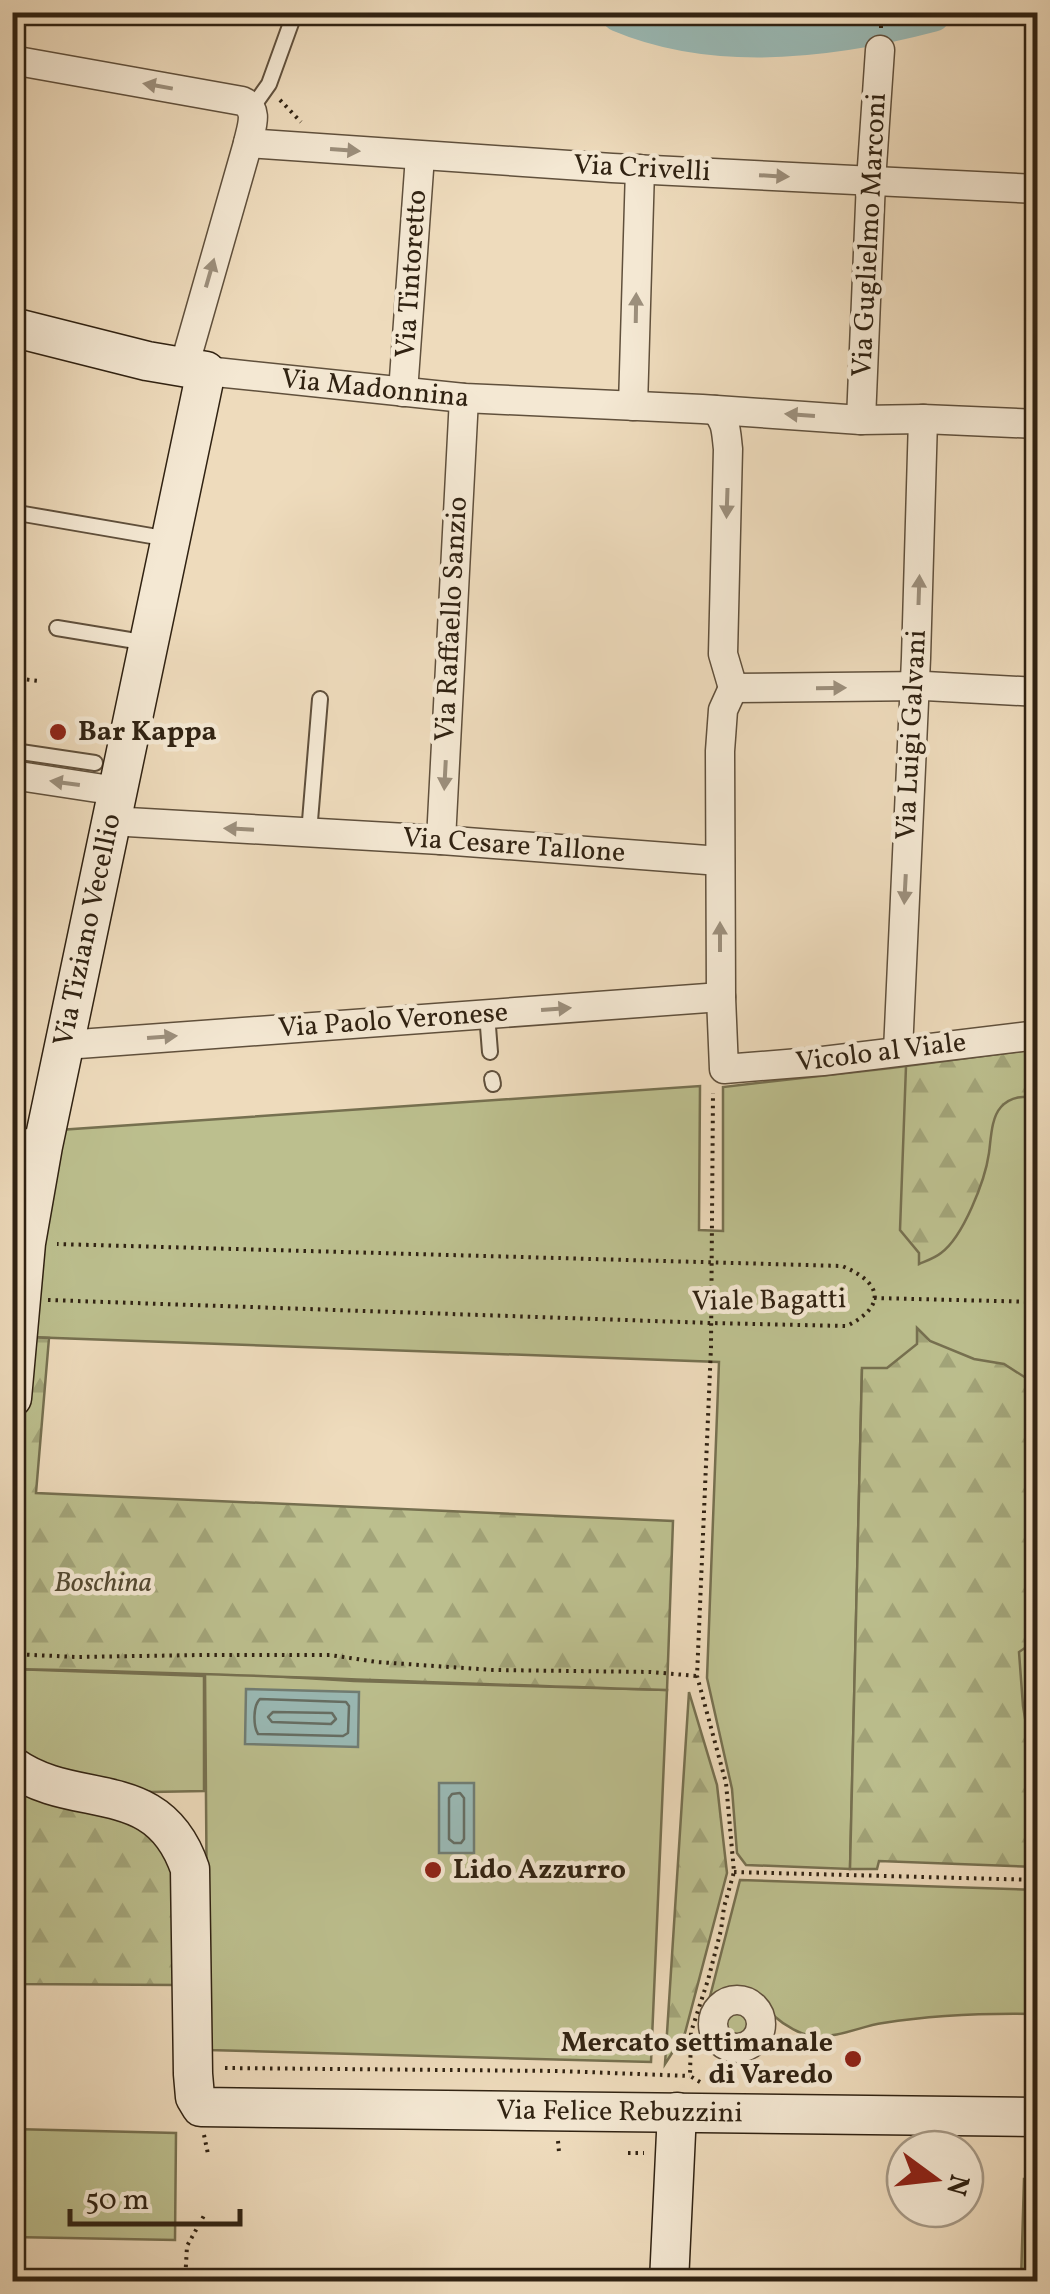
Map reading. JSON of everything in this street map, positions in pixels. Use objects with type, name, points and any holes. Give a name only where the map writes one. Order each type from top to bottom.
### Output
[{"type":"street","name":"Via Guglielmo Marconi","points":[[861,420],[880,50]]},
{"type":"street","points":[[12,60],[242,101],[258,100],[195,369]]},
{"type":"street","name":"Via Crivelli","points":[[248,143],[640,169],[1038,189]]},
{"type":"street","name":"Via Tintoretto","points":[[403,392],[420,156]]},
{"type":"street","points":[[634,406],[640,169]]},
{"type":"street","name":"Via Madonnina","points":[[12,328],[195,369],[464,398],[634,406],[728,416],[1038,424]]},
{"type":"street","name":"Via Tiziano Vecellio","points":[[12,1398],[28,1230],[28,1143],[65,1045],[107,792],[148,644],[170,539],[195,369]]},
{"type":"street","name":"Via Raffaello Sanzio","points":[[441,840],[464,398]]},
{"type":"street","points":[[718,1076],[720,750],[723,710],[733,688],[722,654],[728,416]]},
{"type":"street","name":"Via Luigi Galvani","points":[[898,1051],[924,420]]},
{"type":"street","points":[[733,688],[925,686],[1038,692]]},
{"type":"street","name":"Via Cesare Tallone","points":[[12,775],[308,833],[720,861]]},
{"type":"street","name":"Via Paolo Veronese","points":[[65,1045],[720,997]]},
{"type":"street","name":"Vicolo al Viale","points":[[718,1076],[1038,1035]]},
{"type":"street","name":"Via Felice Rebuzzini","points":[[12,1766],[46,1783],[146,1809],[184,1849],[190,1869],[193,2074],[195,2096],[201,2107],[1038,2118]]},
{"type":"street","points":[[669,2282],[677,2112]]},
{"type":"lane","points":[[258,100],[269,84],[295,12]]},
{"type":"lane","points":[[12,512],[170,539]]},
{"type":"lane","points":[[56,628],[148,644]]},
{"type":"lane","points":[[308,833],[320,700]]},
{"type":"lane","points":[[12,758],[14,751],[107,792]]},
{"type":"lane","points":[[488,1014],[490,1052]]},
{"type":"path","points":[[258,100],[282,102],[302,123]]},
{"type":"path","points":[[12,678],[40,682]]},
{"type":"path","points":[[690,2032],[722,1930],[734,1872],[726,1783],[697,1676],[718,1076]]},
{"type":"path","name":"Viale Bagatti","points":[[19,1314],[847,1326],[863,1318],[872,1308],[874,1298],[871,1283],[842,1266],[28,1230]]},
{"type":"path","points":[[874,1298],[1038,1302]]},
{"type":"path","points":[[12,1654],[92,1658],[330,1656],[493,1670],[697,1676]]},
{"type":"path","points":[[734,1872],[1038,1880]]},
{"type":"path","points":[[214,2068],[690,2076]]},
{"type":"path","points":[[628,2153],[653,2153]]},
{"type":"path","points":[[185,2282],[187,2246],[206,2212]]},
{"type":"green space","points":[[1037,1049],[1037,1867],[862,1369],[850,1869],[746,1865],[737,1853],[732,1789],[707,1678],[719,1362],[28,1337],[59,1130],[700,1086],[699,1230],[723,1231],[723,1087]]},
{"type":"green space","points":[[1037,1049],[1037,1097],[1013,1099],[998,1112],[983,1178],[965,1222],[941,1253],[919,1264],[919,1253],[900,1230],[906,1066]]},
{"type":"green space","points":[[917,1328],[930,1341],[974,1359],[1004,1364],[1037,1385],[1038,1533],[1032,1548],[1037,1562],[1037,1644],[1019,1652],[1029,1742],[1037,1759],[1037,1867],[879,1861],[877,1869],[850,1869],[862,1368],[887,1368],[917,1344]]},
{"type":"green space","name":"Boschina","points":[[28,1337],[49,1338],[36,1493],[673,1521],[667,1690],[13,1669],[13,1570]]},
{"type":"green space","points":[[13,1669],[204,1676],[204,1791],[151,1792],[30,1762],[13,1746]]},
{"type":"green space","name":"Lido Azzurro","points":[[205,1672],[354,1681],[667,1690],[651,2062],[208,2050]]},
{"type":"green space","points":[[689,1692],[717,1785],[727,1873],[685,2033],[665,2064]]},
{"type":"green space","points":[[12,1780],[126,1812],[172,1854],[177,1985],[13,1984]]},
{"type":"green space","points":[[740,1880],[1037,1890],[1037,2014],[921,2018],[815,2036],[774,2016],[755,1991],[738,1988],[723,1994],[709,2015],[706,2012]]},
{"type":"green space","points":[[738,2009],[749,2013],[753,2024],[749,2035],[738,2039],[727,2035],[723,2024],[727,2013]]},
{"type":"green space","points":[[13,2129],[176,2133],[175,2240],[13,2237]]},
{"type":"green space","points":[[1024,2179],[1037,2179],[1037,2281],[1021,2281]]},
{"type":"water","points":[[246,1689],[359,1692],[358,1747],[245,1744]]},
{"type":"water","points":[[439,1783],[474,1783],[474,1853],[439,1853]]},
{"type":"waterway","points":[[620,12],[657,25],[736,37],[856,29],[932,12]]},
{"type":"place","name":"Bar Kappa","points":[[58,732]]},
{"type":"place","name":"Lido Azzurro","points":[[433,1870]]},
{"type":"place","name":"Mercato settimanale di Varedo","points":[[853,2059]]}]
